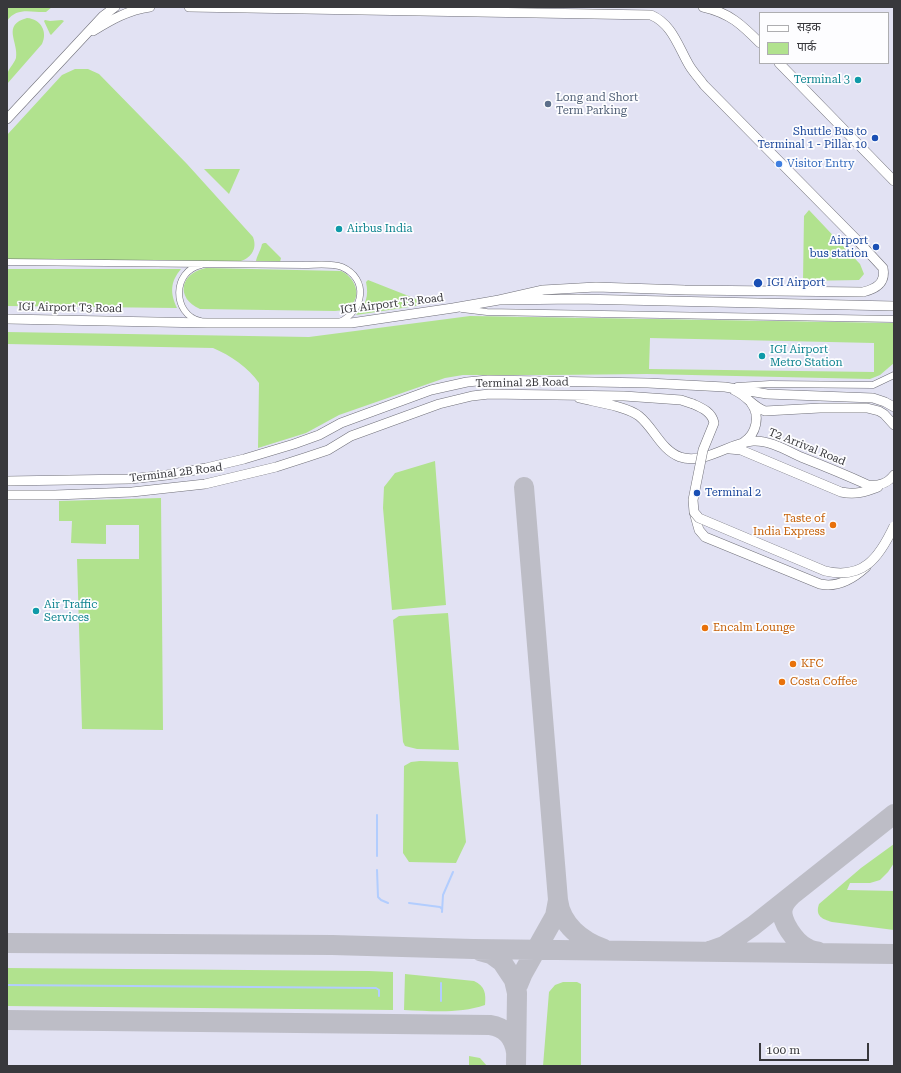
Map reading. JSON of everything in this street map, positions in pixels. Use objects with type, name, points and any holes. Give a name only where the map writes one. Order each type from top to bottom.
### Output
[{"type":"main road","points":[[7,119],[80,40],[103,16],[114,7]]},
{"type":"main road","points":[[80,40],[118,16],[130,11],[150,7]]},
{"type":"main road","points":[[188,7],[652,16],[658,18],[669,28],[690,66],[704,85],[857,240],[883,268],[884,272],[880,285],[875,289],[863,292],[677,290],[590,287],[543,290],[499,300]]},
{"type":"main road","points":[[703,7],[731,17],[744,27],[759,43]]},
{"type":"main road","points":[[780,64],[894,181]]},
{"type":"main road","name":"IGI Airport T3 Road","points":[[7,319],[207,323],[351,323],[379,320],[499,300],[577,299],[894,306]]},
{"type":"main road","name":"Terminal 2B Road","points":[[7,481],[130,479],[167,475],[206,468],[244,459],[294,444],[319,435],[341,423],[431,390],[467,382],[488,380],[648,383],[725,387],[767,394],[873,398],[894,407]]},
{"type":"main road","name":"T2 Arrival Road","points":[[725,387],[743,395],[760,409],[770,411],[820,408],[873,409],[884,414],[894,425]]},
{"type":"main road","name":"Terminal 2B Road","points":[[7,495],[63,495],[166,489],[205,484],[233,478],[328,450],[351,436],[456,399],[489,394],[561,394],[681,400],[709,412],[714,423],[699,464],[693,500],[694,512],[699,530],[705,537],[820,584],[831,586],[842,583],[857,575],[869,564]]},
{"type":"main road","name":"T2 Arrival Road","points":[[561,394],[635,413],[646,422],[666,447],[680,457],[688,458],[702,456],[725,450],[744,442],[752,441],[768,443],[868,485],[875,486],[891,479]]},
{"type":"main road","points":[[744,442],[753,434],[756,421],[755,409],[751,403]]},
{"type":"main road","points":[[294,444],[303,445],[307,457]]},
{"type":"main road","points":[[725,450],[741,450],[848,494],[864,492],[891,479]]},
{"type":"main road","points":[[694,512],[699,518],[825,571],[843,573],[853,572],[869,564],[881,550],[894,526]]},
{"type":"street","points":[[7,262],[340,266],[355,277],[359,285],[359,303],[348,318],[340,322],[331,323]]},
{"type":"street","points":[[207,323],[197,321],[188,316],[182,308],[179,298],[179,288],[182,279],[189,271],[198,266],[208,264]]},
{"type":"street","points":[[453,308],[495,312],[894,319]]},
{"type":"street","points":[[725,387],[770,384],[873,385],[894,375]]},
{"type":"shaded area","points":[[7,7],[894,7],[894,1066],[7,1066]]},
{"type":"green space","points":[[7,7],[52,7],[46,12],[25,11],[15,13],[7,21]]},
{"type":"green space","points":[[27,18],[36,21],[42,27],[44,31],[44,39],[42,44],[7,84],[8,73],[16,58],[13,30],[19,21]]},
{"type":"green space","points":[[44,21],[64,21],[51,35]]},
{"type":"green space","points":[[75,69],[88,69],[99,74],[187,164],[253,237],[254,250],[246,259],[238,262],[7,259],[7,135],[62,75]]},
{"type":"green space","points":[[204,169],[240,169],[229,194]]},
{"type":"green space","points":[[809,210],[860,264],[864,274],[859,280],[803,281],[804,216]]},
{"type":"green space","points":[[266,243],[281,258],[280,262],[256,262],[262,244]]},
{"type":"green space","points":[[206,268],[341,271],[347,274],[354,284],[356,290],[355,301],[345,309],[336,311],[200,309],[187,299],[184,293],[184,286],[186,280],[191,275]]},
{"type":"green space","points":[[7,269],[181,269],[175,278],[172,288],[173,297],[177,308],[7,306]]},
{"type":"green space","points":[[368,280],[429,304],[356,315],[366,300],[366,282]]},
{"type":"green space","points":[[470,316],[894,323],[894,363],[880,375],[870,379],[647,374],[463,375],[445,378],[339,415],[306,433],[258,448],[259,383],[255,377],[239,362],[213,348],[7,344],[7,332],[309,337]],"holes":[[[650,338],[874,343],[874,372],[649,369]]]},
{"type":"green space","points":[[435,461],[446,605],[392,610],[383,508],[384,487],[395,473]]},
{"type":"green space","points":[[161,498],[163,730],[82,729],[77,559],[139,559],[139,525],[106,525],[106,544],[71,543],[72,521],[59,521],[59,501]]},
{"type":"green space","points":[[448,613],[459,750],[417,749],[405,746],[403,742],[393,620],[399,616]]},
{"type":"green space","points":[[411,762],[458,762],[466,842],[456,863],[409,862],[403,853],[404,766]]},
{"type":"green space","points":[[894,844],[894,863],[880,880],[870,883],[850,883],[847,890],[894,891],[894,930],[832,922],[825,920],[820,916],[818,911],[819,904],[861,868]]},
{"type":"green space","points":[[7,968],[393,972],[393,1010],[7,1006]]},
{"type":"green space","points":[[405,974],[474,981],[484,990],[485,1005],[455,1011],[404,1010]]},
{"type":"green space","points":[[563,982],[577,982],[581,984],[581,1066],[543,1066],[549,992],[555,985]]},
{"type":"green space","points":[[469,1056],[480,1058],[487,1066],[469,1066]]},
{"type":"waterway","points":[[377,815],[377,856]]},
{"type":"waterway","points":[[377,870],[378,897],[388,903]]},
{"type":"waterway","points":[[442,912],[443,895],[453,872]]},
{"type":"waterway","points":[[409,903],[440,907],[442,909]]},
{"type":"waterway","points":[[441,983],[441,1001]]},
{"type":"waterway","points":[[7,985],[376,988],[379,990],[379,996]]},
{"type":"taxiway","points":[[518,985],[523,973],[555,916],[558,900],[524,487]]},
{"type":"taxiway","points":[[710,951],[724,946],[753,926],[894,814]]},
{"type":"taxiway","points":[[792,895],[785,903],[783,908],[782,913],[786,925],[798,941],[810,949],[819,952]]},
{"type":"taxiway","points":[[558,900],[563,917],[574,931],[581,937],[604,949]]},
{"type":"taxiway","points":[[7,943],[332,945],[473,949],[894,954]]},
{"type":"taxiway","points":[[480,951],[491,954],[502,962],[514,980],[517,993],[516,1066]]},
{"type":"taxiway","points":[[7,1020],[490,1025],[500,1028],[508,1034],[513,1042],[516,1052]]},
{"type":"place","name":"Terminal 3","points":[[858,80]]},
{"type":"place","name":"Long and Short Term Parking","points":[[548,104]]},
{"type":"place","name":"Shuttle Bus to Terminal 1 - Pillar 10","points":[[875,138]]},
{"type":"place","name":"Visitor Entry","points":[[779,164]]},
{"type":"place","name":"Airbus India","points":[[339,229]]},
{"type":"place","name":"Airport bus station","points":[[876,247]]},
{"type":"place","name":"IGI Airport","points":[[758,283]]},
{"type":"place","name":"IGI Airport Metro Station","points":[[762,356]]},
{"type":"place","name":"Terminal 2","points":[[697,493]]},
{"type":"place","name":"Taste of India Express","points":[[833,525]]},
{"type":"place","name":"Air Traffic Services","points":[[36,611]]},
{"type":"place","name":"Encalm Lounge","points":[[705,628]]},
{"type":"place","name":"KFC","points":[[793,664]]},
{"type":"place","name":"Costa Coffee","points":[[782,682]]}]
